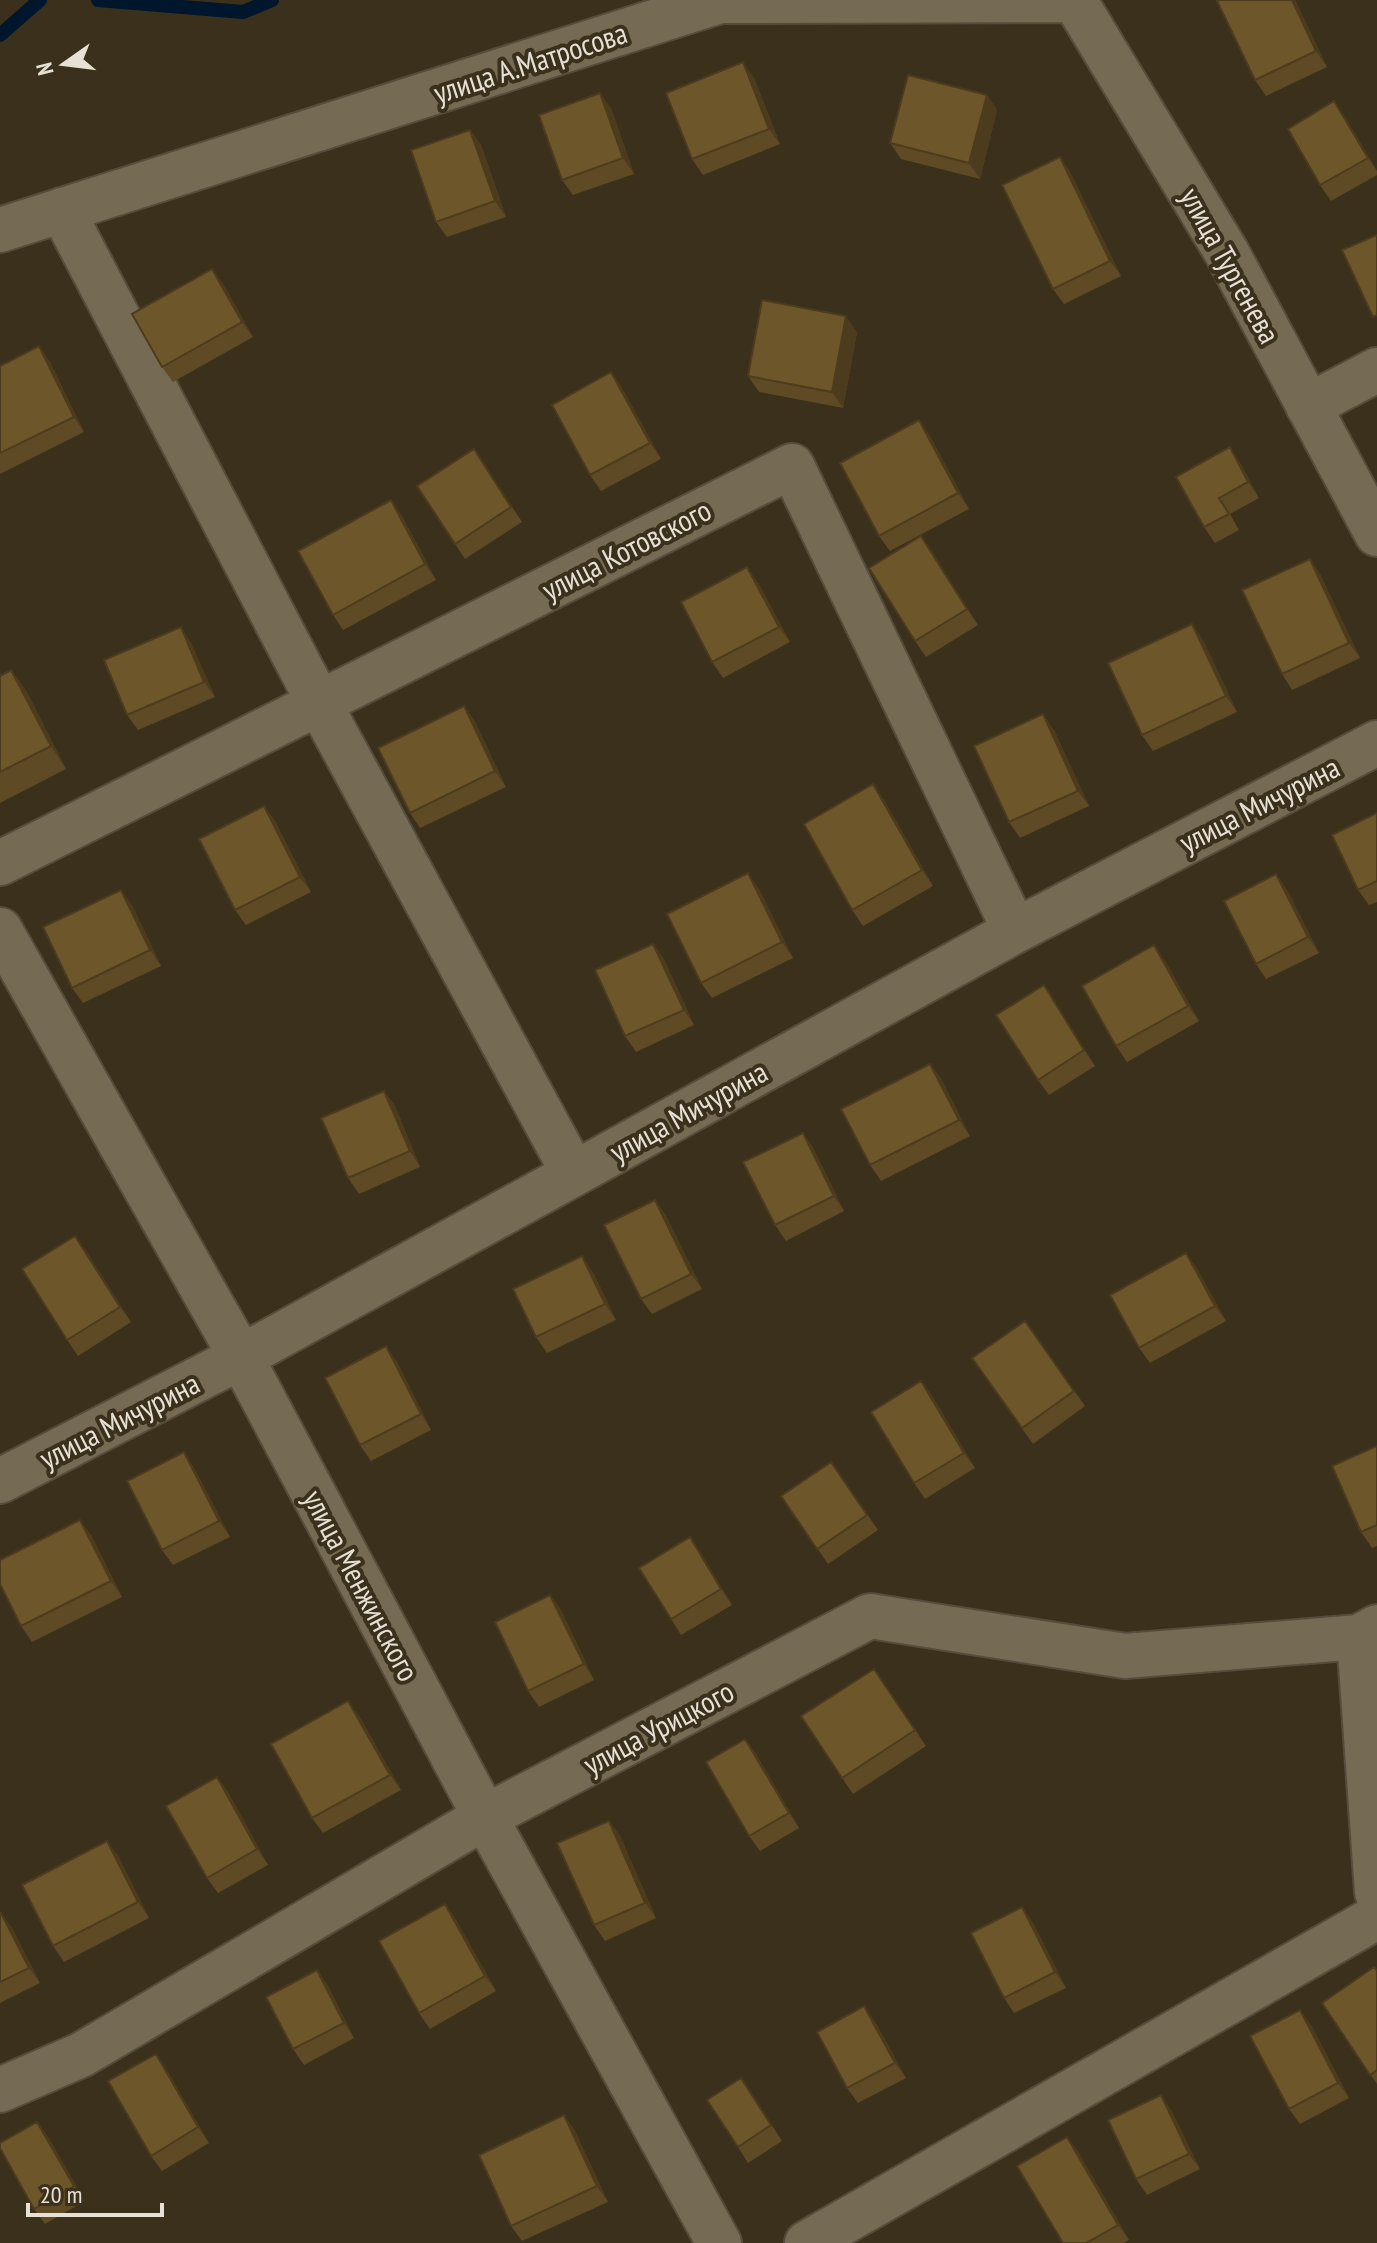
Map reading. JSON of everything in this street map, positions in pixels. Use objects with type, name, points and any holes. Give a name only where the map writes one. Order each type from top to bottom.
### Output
[{"type":"street","name":"улица А.Матросова","points":[[0,230],[720,1],[1075,1]]},
{"type":"street","name":"улица Тургенева","points":[[1075,1],[1227,253],[1377,534]]},
{"type":"street","points":[[62,210],[319,703],[574,1174]]},
{"type":"street","points":[[1308,406],[1377,370]]},
{"type":"street","name":"улица Котовского","points":[[0,863],[792,466],[1015,931]]},
{"type":"street","name":"улица Мичурина","points":[[0,1481],[241,1357],[1015,931],[1377,743]]},
{"type":"street","name":"улица Менжинского","points":[[0,930],[241,1357],[485,1817],[719,2243]]},
{"type":"street","name":"улица Урицкого","points":[[0,2090],[81,2055],[485,1817],[870,1616],[1125,1656],[1368,1632]]},
{"type":"street","points":[[1368,1632],[1377,1892]]},
{"type":"street","points":[[807,2243],[1377,1917]]},
{"type":"building","points":[[1292,0],[1316,51],[1255,80],[1217,1]]},
{"type":"building","points":[[743,62],[769,129],[692,159],[666,93]]},
{"type":"building","points":[[908,75],[987,95],[969,163],[890,143]]},
{"type":"building","points":[[600,93],[623,158],[562,180],[539,115]]},
{"type":"building","points":[[1334,101],[1368,158],[1320,185],[1288,129]]},
{"type":"building","points":[[470,130],[495,201],[436,222],[411,150]]},
{"type":"building","points":[[1060,157],[1110,261],[1053,289],[1002,185]]},
{"type":"building","points":[[1377,235],[1377,315],[1373,317],[1342,250]]},
{"type":"building","points":[[212,269],[242,322],[162,367],[132,314]]},
{"type":"building","points":[[762,300],[846,316],[832,392],[748,376]]},
{"type":"building","points":[[39,346],[74,417],[0,453],[0,366]]},
{"type":"building","points":[[611,372],[650,443],[590,475],[552,405]]},
{"type":"building","points":[[919,420],[958,493],[879,536],[840,463]]},
{"type":"building","points":[[1230,447],[1248,482],[1219,498],[1229,514],[1204,527],[1176,477]]},
{"type":"building","points":[[474,449],[511,507],[455,544],[417,486]]},
{"type":"building","points":[[391,500],[425,564],[333,615],[298,551]]},
{"type":"building","points":[[921,536],[967,609],[915,641],[869,568]]},
{"type":"building","points":[[1310,559],[1349,643],[1282,674],[1242,590]]},
{"type":"building","points":[[747,567],[779,627],[712,662],[681,602]]},
{"type":"building","points":[[1192,624],[1226,696],[1142,735],[1108,663]]},
{"type":"building","points":[[181,627],[204,682],[127,715],[104,660]]},
{"type":"building","points":[[11,670],[51,746],[0,772],[0,676]]},
{"type":"building","points":[[464,706],[495,771],[410,813],[378,748]]},
{"type":"building","points":[[1043,714],[1078,791],[1009,822],[974,746]]},
{"type":"building","points":[[873,784],[922,870],[852,910],[804,824]]},
{"type":"building","points":[[264,806],[300,877],[235,910],[199,839]]},
{"type":"building","points":[[1377,813],[1377,881],[1358,890],[1332,835]]},
{"type":"building","points":[[748,873],[782,942],[701,983],[667,914]]},
{"type":"building","points":[[1276,874],[1308,937],[1256,964],[1224,901]]},
{"type":"building","points":[[121,890],[150,950],[72,988],[43,927]]},
{"type":"building","points":[[653,944],[684,1010],[625,1036],[595,970]]},
{"type":"building","points":[[1154,945],[1188,1006],[1116,1046],[1082,986]]},
{"type":"building","points":[[1044,985],[1084,1050],[1038,1080],[996,1015]]},
{"type":"building","points":[[930,1064],[959,1120],[870,1165],[841,1109]]},
{"type":"building","points":[[384,1091],[410,1151],[348,1178],[321,1118]]},
{"type":"building","points":[[803,1133],[834,1196],[775,1225],[743,1162]]},
{"type":"building","points":[[655,1200],[691,1274],[641,1299],[604,1225]]},
{"type":"building","points":[[75,1236],[120,1307],[67,1340],[22,1269]]},
{"type":"building","points":[[1186,1253],[1215,1306],[1139,1348],[1110,1295]]},
{"type":"building","points":[[582,1256],[605,1304],[536,1337],[513,1289]]},
{"type":"building","points":[[1025,1321],[1074,1391],[1022,1428],[972,1358]]},
{"type":"building","points":[[386,1346],[421,1414],[360,1445],[325,1378]]},
{"type":"building","points":[[921,1381],[964,1453],[914,1483],[871,1412]]},
{"type":"building","points":[[1377,1446],[1377,1525],[1361,1532],[1332,1466]]},
{"type":"building","points":[[184,1452],[219,1521],[162,1550],[127,1481]]},
{"type":"building","points":[[831,1462],[867,1515],[817,1549],[781,1496]]},
{"type":"building","points":[[80,1520],[111,1581],[21,1626],[0,1584],[0,1560]]},
{"type":"building","points":[[690,1537],[721,1589],[671,1619],[639,1568]]},
{"type":"building","points":[[550,1595],[584,1664],[528,1691],[495,1622]]},
{"type":"building","points":[[874,1669],[915,1730],[842,1778],[801,1716]]},
{"type":"building","points":[[348,1701],[390,1775],[312,1818],[271,1744]]},
{"type":"building","points":[[745,1739],[789,1813],[749,1836],[706,1762]]},
{"type":"building","points":[[217,1777],[257,1849],[207,1878],[166,1806]]},
{"type":"building","points":[[609,1821],[645,1903],[594,1925],[557,1843]]},
{"type":"building","points":[[107,1841],[138,1902],[53,1946],[22,1885]]},
{"type":"building","points":[[445,1904],[485,1976],[419,2013],[379,1941]]},
{"type":"building","points":[[1022,1907],[1055,1972],[1004,1998],[971,1933]]},
{"type":"building","points":[[0,1913],[29,1968],[0,1982]]},
{"type":"building","points":[[1374,1967],[1377,1971],[1377,2070],[1370,2075],[1322,2003]]},
{"type":"building","points":[[317,1970],[344,2023],[293,2049],[266,1997]]},
{"type":"building","points":[[864,2006],[895,2063],[847,2088],[817,2032]]},
{"type":"building","points":[[1300,2010],[1338,2083],[1289,2109],[1250,2036]]},
{"type":"building","points":[[156,2054],[198,2127],[151,2156],[108,2081]]},
{"type":"building","points":[[741,2078],[771,2125],[738,2147],[707,2100]]},
{"type":"building","points":[[1161,2095],[1189,2154],[1136,2179],[1108,2120]]},
{"type":"building","points":[[564,2115],[597,2186],[511,2226],[479,2155]]},
{"type":"building","points":[[37,2122],[74,2186],[34,2209],[0,2143]]},
{"type":"building","points":[[1067,2137],[1118,2225],[1086,2243],[1063,2243],[1017,2166]]},
{"type":"waterway","points":[[0,35],[40,0]]},
{"type":"waterway","points":[[98,0],[243,12],[272,0]]}]
